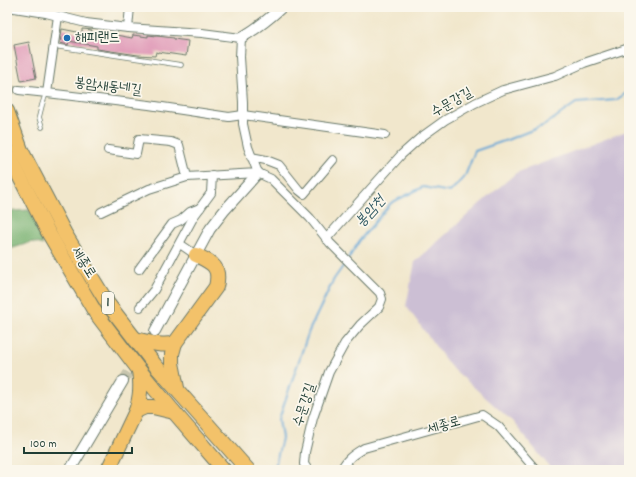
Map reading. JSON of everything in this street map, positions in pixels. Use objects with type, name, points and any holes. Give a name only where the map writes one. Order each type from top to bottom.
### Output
[{"type":"highway","name":"세종로","points":[[7,111],[21,150],[65,234],[108,304],[155,365],[248,470]]},
{"type":"highway","name":"세종로","points":[[7,152],[48,232],[95,312],[139,370],[224,470]]},
{"type":"highway","points":[[178,391],[172,363],[172,354],[175,343],[216,287],[218,277],[216,269],[211,263],[196,255]]},
{"type":"highway","points":[[135,339],[160,345],[175,343]]},
{"type":"highway","points":[[108,470],[140,400],[141,390],[139,370]]},
{"type":"highway","points":[[136,411],[145,407],[153,407],[174,412]]},
{"type":"street","points":[[8,7],[86,22],[128,28],[202,33],[241,38],[259,27],[282,7]]},
{"type":"street","points":[[128,28],[130,7]]},
{"type":"street","points":[[47,93],[58,16]]},
{"type":"street","points":[[241,38],[240,57],[243,124],[248,147],[258,173]]},
{"type":"street","name":"수문강길","points":[[308,470],[304,464],[305,452],[313,418],[329,372],[345,343],[360,325],[379,307],[382,299],[380,293],[328,241],[358,203],[401,156],[420,138],[445,120],[475,103],[503,90],[555,76],[584,63],[629,48]]},
{"type":"street","name":"봉암새동네길","points":[[19,90],[149,105],[229,117],[243,115],[385,135]]},
{"type":"street","points":[[108,150],[136,154],[139,139],[171,142],[179,145],[187,177]]},
{"type":"street","points":[[252,157],[279,165],[304,194],[333,160]]},
{"type":"street","points":[[155,331],[210,229],[258,173]]},
{"type":"street","points":[[101,212],[150,189],[187,177],[258,173],[271,179],[310,218],[328,241]]},
{"type":"street","points":[[140,307],[154,290],[194,216],[211,194],[212,175]]},
{"type":"street","points":[[139,269],[172,224],[181,220],[190,212],[201,208]]},
{"type":"street","points":[[180,244],[196,255]]},
{"type":"street","points":[[70,470],[123,381]]},
{"type":"street","name":"세종로","points":[[340,470],[345,462],[364,448],[482,415],[498,426],[536,470]]},
{"type":"lane","points":[[53,46],[181,64]]},
{"type":"lane","points":[[42,127],[39,117],[47,93]]},
{"type":"shaded area","points":[[629,130],[629,470],[552,470],[512,421],[450,366],[406,306],[415,262],[516,173]]},
{"type":"green space","points":[[29,210],[40,228],[43,245],[32,242],[7,250],[7,214],[13,211]]},
{"type":"building","points":[[62,29],[82,33],[82,29],[92,30],[91,34],[115,38],[116,35],[132,38],[133,35],[148,37],[148,35],[188,41],[186,56],[158,52],[156,52],[155,56],[138,55],[97,49],[97,46],[69,41],[68,45],[60,43]]},
{"type":"building","points":[[29,42],[36,78],[21,81],[14,45]]},
{"type":"waterway","name":"봉암천","points":[[348,259],[360,240],[391,203],[423,187],[450,192],[465,176],[475,151],[545,125],[576,103],[616,100],[629,91]]},
{"type":"waterway","name":"봉암천","points":[[276,470],[275,467],[282,438],[279,419],[309,331],[334,279],[346,262]]},
{"type":"tunnel","points":[[7,89],[19,90]]},
{"type":"tunnel","points":[[123,381],[155,331]]},
{"type":"place","name":"해피랜드","points":[[67,38]]}]
